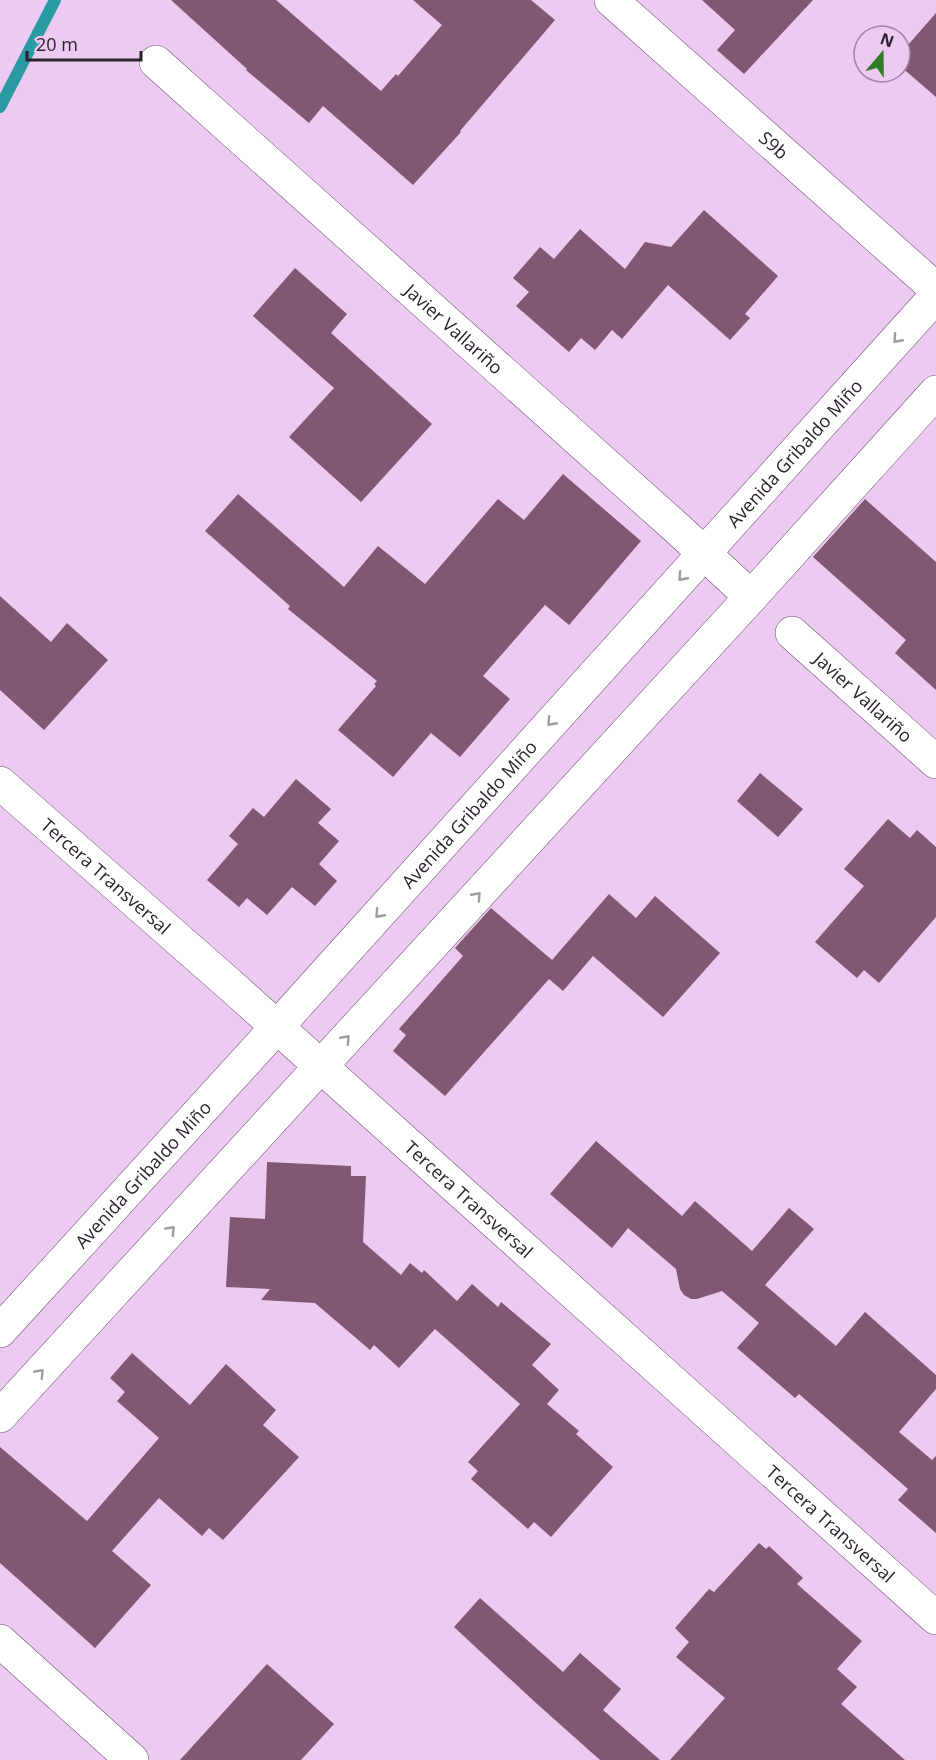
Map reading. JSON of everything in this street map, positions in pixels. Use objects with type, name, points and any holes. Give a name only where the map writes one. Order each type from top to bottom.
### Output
[{"type":"street","name":"S9b","points":[[610,0],[936,289]]},
{"type":"street","name":"Javier Vallariño","points":[[156,62],[751,597]]},
{"type":"street","name":"Avenida Gribaldo Miño","points":[[0,1331],[936,296]]},
{"type":"street","points":[[0,1416],[936,392]]},
{"type":"street","name":"Javier Vallariño","points":[[792,633],[936,762]]},
{"type":"street","name":"Tercera Transversal","points":[[0,783],[321,1066],[936,1618]]},
{"type":"street","points":[[0,1641],[132,1760]]},
{"type":"building","points":[[171,0],[276,0],[381,91],[396,74],[398,76],[442,25],[413,0],[531,0],[555,20],[461,132],[413,185],[323,106],[309,123],[246,70]]},
{"type":"building","points":[[702,0],[813,0],[744,74],[717,50],[735,30]]},
{"type":"building","points":[[936,13],[936,97],[912,76],[912,40]]},
{"type":"building","points":[[704,210],[778,276],[745,314],[750,318],[730,340],[668,285],[622,339],[612,330],[595,350],[581,338],[569,352],[516,306],[529,292],[513,278],[540,247],[554,259],[580,229],[625,269],[645,242],[671,247]]},
{"type":"building","points":[[295,268],[347,314],[331,333],[432,424],[361,502],[289,437],[334,388],[253,316]]},
{"type":"building","points":[[563,474],[641,541],[569,625],[545,605],[483,676],[510,699],[460,757],[431,733],[393,777],[338,730],[376,686],[374,684],[377,681],[288,609],[290,606],[205,531],[238,494],[344,587],[378,546],[425,584],[498,499],[524,520]]},
{"type":"building","points":[[865,499],[936,562],[936,690],[895,653],[906,640],[813,557]]},
{"type":"building","points":[[0,596],[51,642],[67,623],[108,660],[44,730],[0,690]]},
{"type":"building","points":[[760,773],[803,809],[778,837],[737,801]]},
{"type":"building","points":[[296,779],[331,809],[318,823],[339,841],[319,864],[337,881],[315,906],[292,887],[267,915],[247,898],[239,907],[207,880],[238,844],[229,836],[253,808],[264,817]]},
{"type":"building","points":[[888,819],[910,838],[917,830],[936,847],[936,917],[879,983],[864,970],[857,978],[815,942],[864,886],[844,869]]},
{"type":"building","points":[[609,894],[636,918],[655,896],[720,953],[663,1017],[593,956],[563,991],[549,979],[445,1096],[393,1051],[406,1035],[399,1029],[463,956],[455,948],[491,908],[552,960]]},
{"type":"building","points":[[596,1141],[682,1216],[695,1201],[752,1251],[789,1208],[814,1229],[765,1285],[836,1346],[865,1312],[936,1375],[936,1389],[899,1432],[932,1460],[936,1456],[936,1533],[898,1500],[908,1489],[799,1394],[795,1398],[737,1348],[759,1323],[722,1291],[697,1299],[684,1295],[680,1289],[676,1269],[628,1228],[612,1248],[550,1194]]},
{"type":"building","points":[[267,1162],[351,1166],[351,1176],[366,1176],[363,1242],[401,1275],[410,1263],[422,1273],[424,1270],[457,1301],[472,1284],[498,1307],[501,1302],[551,1344],[532,1365],[559,1390],[547,1404],[579,1431],[576,1434],[613,1467],[551,1537],[534,1522],[528,1529],[471,1479],[478,1471],[468,1462],[520,1404],[435,1329],[399,1368],[374,1345],[370,1350],[315,1303],[261,1300],[270,1289],[226,1287],[230,1217],[265,1219]]},
{"type":"building","points":[[132,1353],[190,1405],[226,1364],[276,1410],[263,1425],[299,1457],[223,1540],[209,1528],[202,1536],[159,1498],[112,1551],[151,1585],[95,1648],[0,1563],[0,1447],[87,1521],[159,1438],[117,1401],[125,1392],[110,1378]]},
{"type":"building","points":[[759,1543],[766,1549],[769,1546],[803,1578],[797,1584],[862,1641],[837,1669],[857,1687],[841,1704],[905,1760],[670,1760],[725,1698],[676,1657],[689,1642],[675,1628],[709,1589],[714,1592]]},
{"type":"building","points":[[480,1598],[563,1672],[580,1653],[621,1689],[603,1710],[660,1760],[600,1760],[536,1703],[454,1627]]},
{"type":"building","points":[[267,1664],[334,1724],[301,1760],[180,1760]]},
{"type":"waterway","points":[[0,107],[55,0]]}]
